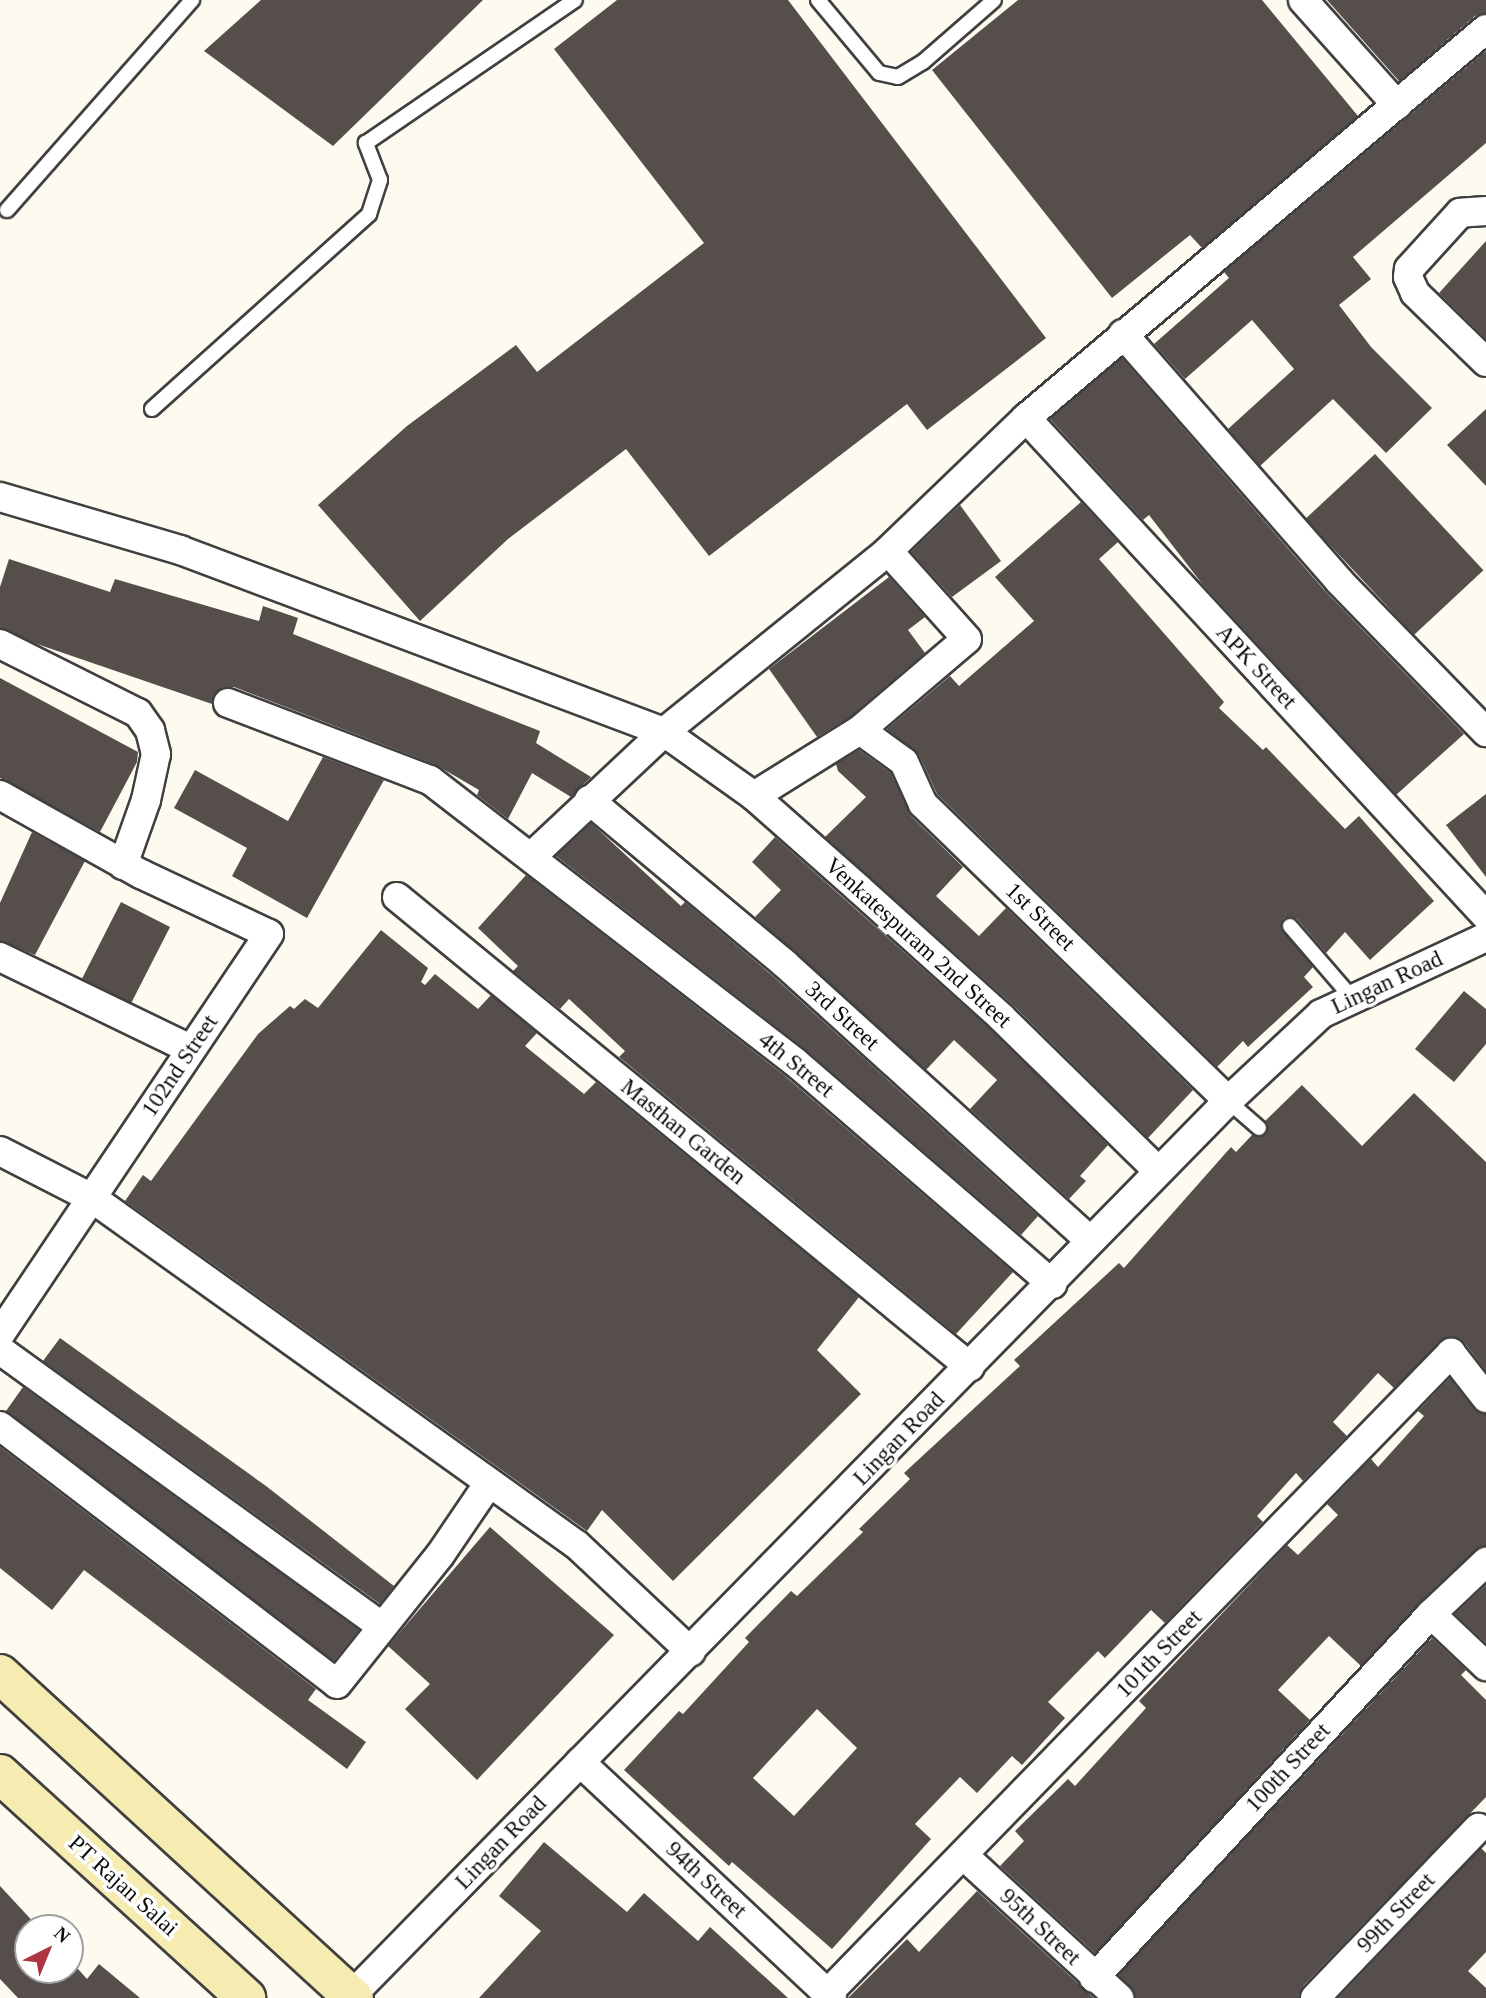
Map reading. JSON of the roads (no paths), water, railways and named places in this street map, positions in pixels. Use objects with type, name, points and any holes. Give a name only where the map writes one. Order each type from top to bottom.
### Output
[{"type":"main road","points":[[0,1674],[353,1997]]},
{"type":"main road","name":"PT Rajan Salai","points":[[0,1774],[246,1998]]},
{"type":"street","points":[[1303,0],[1397,105]]},
{"type":"street","points":[[531,857],[664,732],[888,551],[1026,418],[1486,29]]},
{"type":"street","points":[[1486,211],[1460,213],[1409,269],[1408,276],[1415,293],[1486,362]]},
{"type":"street","points":[[1123,334],[1339,581],[1486,732]]},
{"type":"street","name":"APK Street","points":[[1026,418],[1486,916]]},
{"type":"street","name":"Venkatespuram 2nd Street","points":[[0,497],[180,550],[664,732],[754,796],[1001,1017],[1158,1171]]},
{"type":"street","points":[[754,796],[860,730],[967,639],[888,551]]},
{"type":"street","points":[[0,644],[138,713],[150,730],[156,754],[146,800],[123,865],[0,795]]},
{"type":"street","name":"4th Street","points":[[228,703],[430,780],[795,1062],[1052,1284]]},
{"type":"street","name":"1st Street","points":[[860,730],[904,762],[923,804],[1228,1101]]},
{"type":"street","name":"3rd Street","points":[[589,800],[785,964],[1089,1240]]},
{"type":"street","name":"102nd Street","points":[[0,1335],[269,934],[123,865]]},
{"type":"street","name":"Masthan Garden","points":[[397,897],[970,1367]]},
{"type":"street","name":"Lingan Road","points":[[353,1997],[580,1762],[1052,1284],[1089,1240],[1228,1101],[1321,1014],[1486,937]]},
{"type":"street","points":[[0,957],[190,1049]]},
{"type":"street","points":[[0,1152],[92,1198],[577,1545],[691,1652]]},
{"type":"street","points":[[0,1350],[380,1625]]},
{"type":"street","name":"101th Street","points":[[829,1996],[1451,1353],[1486,1398]]},
{"type":"street","points":[[0,1426],[337,1684],[380,1625],[440,1555],[489,1483]]},
{"type":"street","name":"100th Street","points":[[1094,1978],[1431,1614],[1486,1562]]},
{"type":"street","points":[[1431,1614],[1486,1666]]},
{"type":"street","name":"94th Street","points":[[580,1762],[829,1996]]},
{"type":"street","name":"99th Street","points":[[1315,1998],[1478,1828]]},
{"type":"street","name":"95th Street","points":[[963,1855],[1094,1978],[1119,1998]]},
{"type":"lane","points":[[7,209],[192,0]]},
{"type":"lane","points":[[152,409],[369,214],[380,180],[366,143],[575,0]]},
{"type":"lane","points":[[818,0],[878,73],[898,77],[923,62],[994,0]]},
{"type":"lane","points":[[1290,926],[1353,999]]},
{"type":"lane","points":[[1228,1101],[1259,1128]]}]
